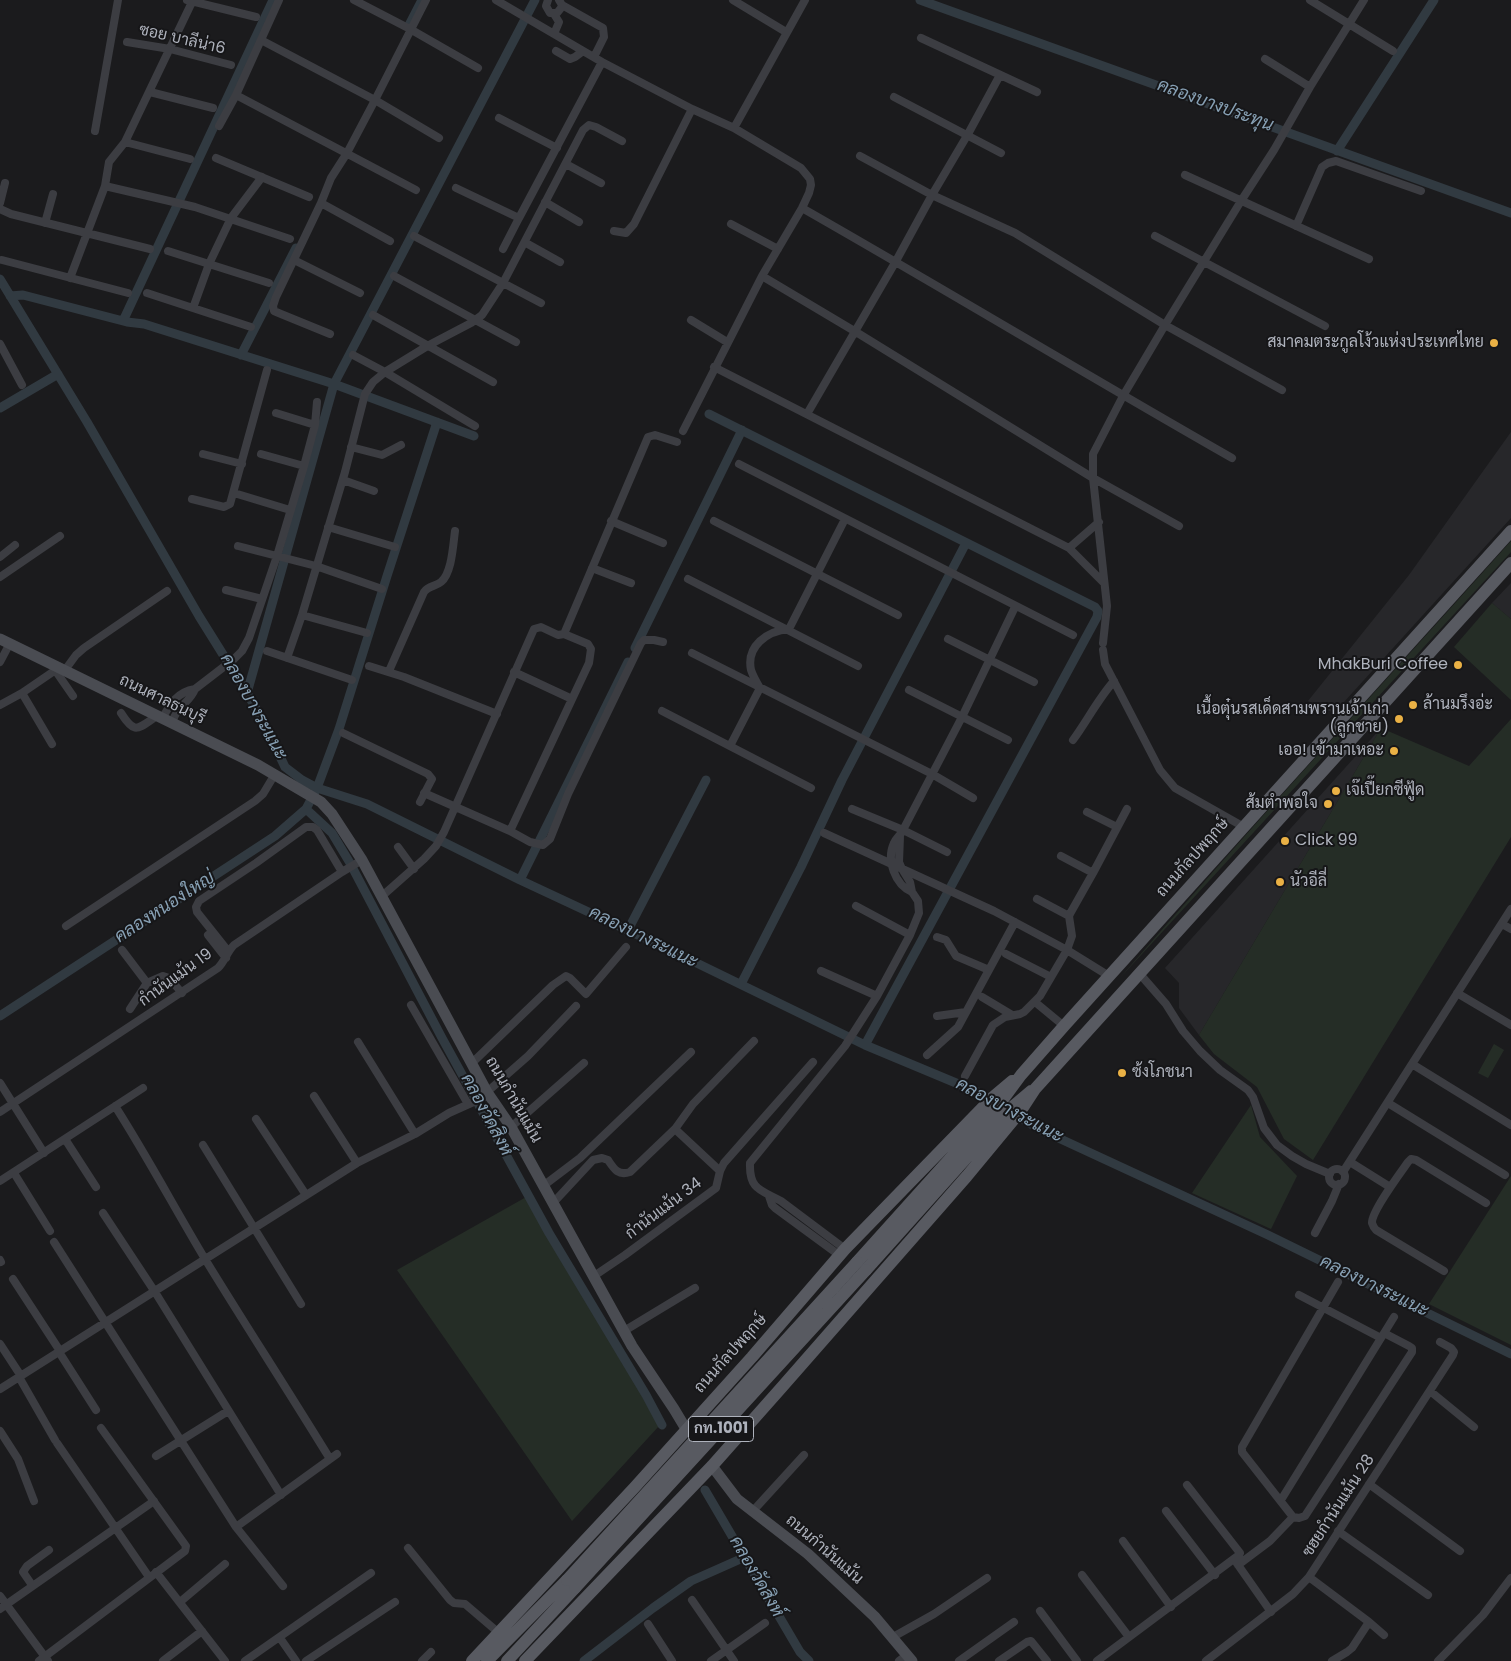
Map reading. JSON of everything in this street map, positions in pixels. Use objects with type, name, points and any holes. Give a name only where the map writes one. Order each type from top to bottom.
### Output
[{"type":"main road","name":"ถนนกัลปพฤกษ์","points":[[507,1661],[571,1584],[997,1116],[1006,1105],[1021,1075],[1064,1026],[1511,531]]},
{"type":"main road","name":"ถนนกัลปพฤกษ์","points":[[525,1661],[712,1466],[918,1232],[1006,1105],[1035,1089],[1511,563]]},
{"type":"main road","name":"ถนนกัลปพฤกษ์","points":[[472,1661],[634,1488],[752,1357],[842,1252],[997,1116]]},
{"type":"main road","points":[[752,1357],[748,1370],[748,1382],[750,1389],[756,1395],[768,1396],[782,1387]]},
{"type":"main road","points":[[686,1429],[712,1466]]},
{"type":"main road","points":[[634,1488],[653,1478],[660,1478],[665,1481],[670,1488],[671,1494],[670,1506],[666,1513]]},
{"type":"main road","name":"ถนนกัลปพฤกษ์","points":[[488,1661],[571,1584]]},
{"type":"street","points":[[95,132],[118,0]]},
{"type":"street","points":[[70,278],[105,186],[109,162],[125,142],[150,92],[190,0],[256,17]]},
{"type":"street","points":[[219,126],[236,95],[279,0]]},
{"type":"street","points":[[354,0],[478,68]]},
{"type":"street","points":[[330,334],[274,311],[273,306],[321,204],[331,178],[376,100],[426,0]]},
{"type":"street","points":[[496,0],[602,62],[692,109],[734,128],[801,168],[808,175],[812,185],[802,208],[762,276],[683,430]]},
{"type":"street","points":[[548,0],[547,10],[554,14],[559,22],[554,34]]},
{"type":"street","points":[[733,0],[786,32]]},
{"type":"street","points":[[734,128],[805,0]]},
{"type":"street","points":[[1310,0],[1392,51]]},
{"type":"street","points":[[1244,827],[1175,788],[1167,780],[1160,770],[1106,664],[1103,647],[1107,606],[1091,463],[1093,454],[1123,396],[1165,324],[1274,150],[1310,87],[1364,0]]},
{"type":"street","points":[[554,14],[560,11],[560,3],[604,28],[604,37],[594,57]]},
{"type":"street","points":[[921,38],[1037,92]]},
{"type":"street","points":[[261,40],[376,100],[439,138]]},
{"type":"street","name":"ซอย บาลีน่า6","points":[[127,42],[170,49],[230,65]]},
{"type":"street","points":[[556,51],[570,59],[583,51]]},
{"type":"street","points":[[1265,59],[1310,87]]},
{"type":"street","points":[[503,249],[602,62]]},
{"type":"street","points":[[807,414],[856,332],[1000,74]]},
{"type":"street","points":[[150,92],[213,108]]},
{"type":"street","points":[[236,95],[416,190]]},
{"type":"street","points":[[894,97],[968,134],[1001,153]]},
{"type":"street","points":[[614,231],[626,232],[634,224],[692,109]]},
{"type":"street","points":[[498,118],[557,148]]},
{"type":"street","points":[[287,658],[343,480],[365,394],[385,372],[482,315],[503,284],[526,243],[579,136],[589,125],[622,141]]},
{"type":"street","points":[[125,142],[190,159]]},
{"type":"street","points":[[860,156],[932,194],[1015,233],[1165,324],[1282,390]]},
{"type":"street","points":[[216,158],[309,197]]},
{"type":"street","points":[[1296,226],[1322,167],[1328,162],[1336,161],[1421,191]]},
{"type":"street","points":[[566,164],[601,183]]},
{"type":"street","points":[[1184,175],[1369,259]]},
{"type":"street","points":[[192,308],[209,263],[231,218],[262,177]]},
{"type":"street","points":[[0,203],[5,183]]},
{"type":"street","points":[[105,186],[195,207],[290,240]]},
{"type":"street","points":[[456,188],[519,218]]},
{"type":"street","points":[[45,223],[53,194]]},
{"type":"street","points":[[545,202],[579,222]]},
{"type":"street","points":[[321,204],[390,241]]},
{"type":"street","points":[[802,208],[1232,458]]},
{"type":"street","points":[[0,209],[11,214],[150,249]]},
{"type":"street","points":[[731,224],[778,249]]},
{"type":"street","points":[[414,236],[541,303]]},
{"type":"street","points":[[1155,236],[1324,326]]},
{"type":"street","points":[[526,243],[560,262]]},
{"type":"street","points":[[168,251],[269,283]]},
{"type":"street","points":[[2,260],[128,293]]},
{"type":"street","points":[[294,260],[360,293]]},
{"type":"street","points":[[394,276],[516,342]]},
{"type":"street","points":[[762,276],[1092,478],[1180,526]]},
{"type":"street","points":[[147,294],[251,328]]},
{"type":"street","points":[[373,315],[493,382]]},
{"type":"street","points":[[691,320],[727,342]]},
{"type":"street","points":[[0,344],[22,385]]},
{"type":"street","points":[[353,355],[476,426]]},
{"type":"street","points":[[714,367],[1069,548],[1104,583]]},
{"type":"street","points":[[192,499],[224,507],[230,504],[267,370]]},
{"type":"street","points":[[121,713],[130,726],[135,728],[164,719],[174,699],[187,690],[195,689],[242,651],[281,557],[290,510],[315,425],[317,402]]},
{"type":"street","points":[[276,413],[315,425]]},
{"type":"street","points":[[564,634],[648,437],[654,435],[678,442]]},
{"type":"street","points":[[352,447],[382,455],[401,445]]},
{"type":"street","points":[[203,454],[242,464]]},
{"type":"street","points":[[261,454],[304,466]]},
{"type":"street","points":[[739,464],[1015,607],[1074,635]]},
{"type":"street","points":[[343,480],[374,491]]},
{"type":"street","points":[[234,493],[290,510]]},
{"type":"street","points":[[788,629],[845,519]]},
{"type":"street","points":[[611,521],[663,543]]},
{"type":"street","points":[[714,521],[898,614]]},
{"type":"street","points":[[1069,548],[1099,522]]},
{"type":"street","points":[[328,527],[395,547]]},
{"type":"street","points":[[389,672],[424,592],[427,588],[439,584],[446,577],[455,532]]},
{"type":"street","points":[[0,577],[60,536]]},
{"type":"street","points":[[0,557],[15,544]]},
{"type":"street","points":[[238,546],[316,566],[382,589]]},
{"type":"street","points":[[592,568],[631,583]]},
{"type":"street","points":[[688,579],[858,666]]},
{"type":"street","points":[[226,590],[262,599]]},
{"type":"street","points":[[0,705],[60,669],[84,648],[167,591]]},
{"type":"street","points":[[912,892],[905,889],[899,882],[890,854],[892,845],[902,833],[962,717],[1015,607]]},
{"type":"street","points":[[302,615],[367,634]]},
{"type":"street","points":[[381,897],[436,846],[455,808],[534,630],[541,627],[558,635],[564,634],[588,644],[591,649],[589,663],[510,831]]},
{"type":"street","points":[[760,688],[752,671],[751,658],[757,644],[771,632],[788,629]]},
{"type":"street","points":[[948,639],[1034,682]]},
{"type":"street","points":[[424,793],[510,831],[530,842],[543,845],[550,839],[568,794],[641,643],[644,640],[663,642]]},
{"type":"street","points":[[0,662],[5,642]]},
{"type":"street","name":"ถนนศาลธนบุรี","points":[[5,642],[275,774],[307,793]]},
{"type":"street","points":[[267,651],[352,680]]},
{"type":"street","points":[[692,653],[932,774],[973,798]]},
{"type":"street","points":[[369,666],[497,714]]},
{"type":"street","points":[[60,669],[73,696]]},
{"type":"street","points":[[514,672],[572,699]]},
{"type":"street","points":[[1073,740],[1087,721],[1102,694],[1114,681]]},
{"type":"street","points":[[730,746],[760,688]]},
{"type":"street","points":[[910,690],[1008,740]]},
{"type":"street","points":[[22,693],[52,744]]},
{"type":"street","points":[[662,711],[811,788]]},
{"type":"street","points":[[343,733],[428,774],[432,779],[420,802]]},
{"type":"street","points":[[66,926],[255,801],[263,794],[275,774]]},
{"type":"street","name":"ถนนกำนันแม้น","points":[[307,793],[321,802],[332,814],[358,863],[381,897],[472,1063],[479,1098],[512,1127],[624,1331],[686,1429]]},
{"type":"street","points":[[852,809],[947,852]]},
{"type":"street","points":[[965,1076],[993,1025],[1000,1019],[1020,1014],[1036,1002],[1067,950],[1072,936],[1070,916],[1127,809]]},
{"type":"street","points":[[1086,812],[1117,827]]},
{"type":"street","points":[[227,954],[197,912],[196,907],[199,900],[256,863],[306,827],[314,827],[317,830],[344,871]]},
{"type":"street","points":[[824,833],[958,893],[1067,950],[1109,976]]},
{"type":"street","points":[[842,1252],[775,1208],[769,1196],[752,1181],[750,1163],[845,1046],[877,996],[910,935],[919,912],[918,901],[902,869],[899,856],[902,833]]},
{"type":"street","points":[[398,847],[414,868]]},
{"type":"street","points":[[1061,856],[1093,873]]},
{"type":"street","name":"กำนันแม้น 19","points":[[0,1112],[218,968],[234,945],[358,863]]},
{"type":"street","points":[[1037,899],[1070,916]]},
{"type":"street","points":[[856,906],[910,935]]},
{"type":"street","points":[[1315,1233],[1339,1184],[1344,1179],[1343,1172],[1511,909]]},
{"type":"street","points":[[927,1055],[958,1027],[1015,922]]},
{"type":"street","points":[[1502,924],[1511,930]]},
{"type":"street","points":[[208,935],[227,954]]},
{"type":"street","points":[[937,937],[946,940],[956,956],[989,970]]},
{"type":"street","points":[[472,1063],[563,977],[570,978],[586,994],[626,947]]},
{"type":"street","points":[[122,950],[147,984]]},
{"type":"street","points":[[1006,954],[1051,976]]},
{"type":"street","points":[[821,971],[877,996]]},
{"type":"street","points":[[1139,974],[1166,1004],[1183,1031],[1196,1046],[1220,1070],[1248,1090],[1253,1097],[1264,1128],[1277,1145],[1306,1164],[1330,1174]]},
{"type":"street","points":[[130,1008],[147,984],[166,976],[182,992]]},
{"type":"street","points":[[1457,993],[1511,1025]]},
{"type":"street","points":[[982,997],[1012,1015]]},
{"type":"street","points":[[1036,1002],[1064,1026]]},
{"type":"street","points":[[412,1005],[479,1098]]},
{"type":"street","points":[[0,1389],[357,1163],[415,1134],[449,1113],[479,1098],[528,1056],[576,1006]]},
{"type":"street","points":[[938,1016],[966,1012]]},
{"type":"street","points":[[553,1203],[593,1160],[602,1158],[608,1160],[616,1171],[620,1173],[630,1172],[676,1129],[693,1104],[754,1041]]},
{"type":"street","points":[[358,1042],[415,1134]]},
{"type":"street","points":[[543,1186],[580,1158],[691,1052]]},
{"type":"street","name":"กำนันแม้น 34","points":[[594,1276],[716,1188],[724,1163],[814,1062]]},
{"type":"street","points":[[512,1127],[584,1063]]},
{"type":"street","points":[[1412,1064],[1511,1125]]},
{"type":"street","points":[[0,1083],[44,1153]]},
{"type":"street","points":[[0,1182],[143,1088]]},
{"type":"street","points":[[314,1096],[357,1163]]},
{"type":"street","points":[[1388,1103],[1506,1175]]},
{"type":"street","points":[[115,1106],[147,1156],[156,1176],[206,1260],[330,1459]]},
{"type":"street","points":[[256,1119],[306,1196]]},
{"type":"street","points":[[676,1129],[720,1171]]},
{"type":"street","points":[[65,1139],[96,1187]]},
{"type":"street","points":[[203,1145],[301,1304]]},
{"type":"street","points":[[1444,1271],[1374,1227],[1373,1218],[1390,1187],[1411,1159],[1416,1160],[1486,1203]]},
{"type":"street","points":[[1350,1162],[1390,1187]]},
{"type":"street","points":[[1339,1184],[1332,1183],[1330,1174],[1335,1169],[1343,1172]]},
{"type":"street","points":[[14,1173],[50,1231]]},
{"type":"street","points":[[103,1213],[155,1292],[281,1495]]},
{"type":"street","points":[[54,1242],[236,1527],[283,1586]]},
{"type":"street","points":[[13,1279],[96,1410]]},
{"type":"street","points":[[1299,1295],[1323,1309],[1409,1346],[1412,1348],[1412,1352],[1305,1516],[1299,1518],[1293,1517],[1242,1452],[1242,1447],[1323,1309],[1338,1282]]},
{"type":"street","points":[[624,1331],[695,1288]]},
{"type":"street","points":[[1281,1500],[1394,1317]]},
{"type":"street","name":"ซฮยกำนันแม้น 28","points":[[1206,1661],[1271,1612],[1293,1594],[1309,1577],[1453,1355],[1454,1352],[1451,1348],[1440,1342]]},
{"type":"street","points":[[0,1344],[56,1442],[116,1529],[153,1574],[180,1602],[225,1661]]},
{"type":"street","points":[[1430,1391],[1474,1427]]},
{"type":"street","points":[[156,1456],[228,1412]]},
{"type":"street","points":[[0,1596],[3,1607],[44,1660],[153,1574],[186,1551],[186,1546],[101,1428]]},
{"type":"street","points":[[0,1431],[18,1460],[34,1501]]},
{"type":"street","points":[[236,1527],[337,1454]]},
{"type":"street","points":[[752,1512],[804,1455]]},
{"type":"street","name":"ถนนกำนันแม้น","points":[[712,1466],[737,1499],[808,1554],[875,1617],[893,1637],[906,1659]]},
{"type":"street","points":[[1369,1484],[1460,1551]]},
{"type":"street","points":[[1186,1486],[1240,1553],[1236,1563]]},
{"type":"street","points":[[3,1607],[154,1501]]},
{"type":"street","points":[[1166,1511],[1215,1575]]},
{"type":"street","points":[[1096,1661],[1215,1575],[1270,1541],[1293,1517]]},
{"type":"street","points":[[1338,1531],[1428,1595]]},
{"type":"street","points":[[1122,1541],[1171,1607]]},
{"type":"street","points":[[408,1548],[450,1600],[454,1603],[465,1604],[499,1633]]},
{"type":"street","points":[[32,1585],[23,1572],[26,1566],[49,1550]]},
{"type":"street","points":[[1236,1563],[1271,1612]]},
{"type":"street","points":[[180,1602],[225,1564]]},
{"type":"street","points":[[245,1661],[371,1573]]},
{"type":"street","points":[[1082,1575],[1129,1638]]},
{"type":"street","points":[[1309,1577],[1384,1634]]},
{"type":"street","points":[[893,1637],[934,1614],[987,1578]]},
{"type":"street","points":[[1438,1661],[1483,1615],[1511,1578]]},
{"type":"street","points":[[692,1600],[734,1661]]},
{"type":"street","points":[[306,1661],[395,1602]]},
{"type":"street","points":[[1040,1611],[1077,1661]]},
{"type":"street","points":[[959,1661],[1014,1622]]},
{"type":"street","points":[[1332,1661],[1352,1648],[1369,1622]]},
{"type":"street","points":[[711,1661],[765,1623]]},
{"type":"street","points":[[648,1624],[672,1661]]},
{"type":"street","points":[[163,1661],[202,1631]]},
{"type":"street","points":[[280,1638],[296,1661]]},
{"type":"street","points":[[999,1661],[1027,1642],[1031,1642],[1047,1661]]},
{"type":"street","points":[[422,1661],[431,1652]]},
{"type":"shaded area","points":[[1511,432],[1511,518],[1334,713],[1308,701],[1409,575]]},
{"type":"shaded area","points":[[1511,541],[1511,552],[1119,979],[1265,814]]},
{"type":"shaded area","points":[[1511,583],[1511,619],[1492,603]]},
{"type":"shaded area","points":[[1492,603],[1511,619],[1511,700],[1454,647]]},
{"type":"shaded area","points":[[1511,719],[1511,837],[1313,1160],[1284,1139],[1257,1087],[1214,1054],[1199,1035],[1381,728],[1469,766]]},
{"type":"shaded area","points":[[1381,728],[1199,1035],[1179,1008],[1179,983],[1165,968]]},
{"type":"shaded area","points":[[1494,1044],[1504,1050],[1488,1078],[1478,1073]]},
{"type":"shaded area","points":[[1251,1105],[1260,1137],[1297,1176],[1271,1229],[1192,1193]]},
{"type":"shaded area","points":[[1511,1176],[1511,1345],[1429,1304]]},
{"type":"shaded area","points":[[528,1196],[659,1426],[572,1521],[397,1270]]},
{"type":"waterway","points":[[123,321],[273,0]]},
{"type":"waterway","points":[[408,27],[422,0]]},
{"type":"waterway","points":[[247,693],[334,384],[535,0]]},
{"type":"waterway","name":"คลองบางประทุน","points":[[920,0],[1511,213]]},
{"type":"waterway","points":[[1337,151],[1434,0]]},
{"type":"waterway","points":[[241,355],[296,248]]},
{"type":"waterway","name":"คลองบางระแนะ","points":[[0,279],[87,422],[199,616],[247,693],[285,767],[302,780],[317,788],[367,804],[520,880],[672,951],[865,1045],[980,1093],[994,1102]]},
{"type":"waterway","points":[[10,296],[23,295],[127,322],[144,324],[334,384],[474,436]]},
{"type":"waterway","points":[[0,408],[58,374]]},
{"type":"waterway","points":[[709,414],[1095,607],[1098,611],[1097,617],[865,1045]]},
{"type":"waterway","name":"คลองหนองใหญ่","points":[[0,1016],[275,836],[306,809],[317,788],[339,729],[437,422]]},
{"type":"waterway","points":[[635,648],[742,430]]},
{"type":"waterway","points":[[741,984],[801,867],[842,780],[966,543]]},
{"type":"waterway","points":[[520,880],[628,662]]},
{"type":"waterway","points":[[628,930],[706,780]]},
{"type":"waterway","name":"คลองวัดสิงห์","points":[[306,809],[332,833],[350,863],[442,1038],[549,1233],[662,1425]]},
{"type":"waterway","name":"คลองบางระแนะ","points":[[1014,1114],[1039,1129],[1268,1235],[1511,1354]]},
{"type":"waterway","name":"คลองวัดสิงห์","points":[[705,1490],[800,1652],[809,1661]]},
{"type":"waterway","points":[[584,1661],[691,1581],[745,1557]]},
{"type":"place","name":"สมาคมตระกูลโง้วแห่งประเทศไทย","points":[[1494,343]]},
{"type":"place","name":"MhakBuri Coffee","points":[[1458,665]]},
{"type":"place","name":"ล้านมรึงอ่ะ","points":[[1413,705]]},
{"type":"place","name":"เนื้อตุ๋นรสเด็ดสามพรานเจ้าเก่า (ลูกชาย)","points":[[1399,719]]},
{"type":"place","name":"เออ! เข้ามาเหอะ","points":[[1394,751]]},
{"type":"place","name":"เจ๊เปี๊ยกซีฟู้ด","points":[[1336,791]]},
{"type":"place","name":"ส้มตำพอใจ","points":[[1328,804]]},
{"type":"place","name":"Click 99","points":[[1285,841]]},
{"type":"place","name":"นัวอีลี่","points":[[1280,882]]},
{"type":"place","name":"ซ้งโภชนา","points":[[1122,1073]]}]
